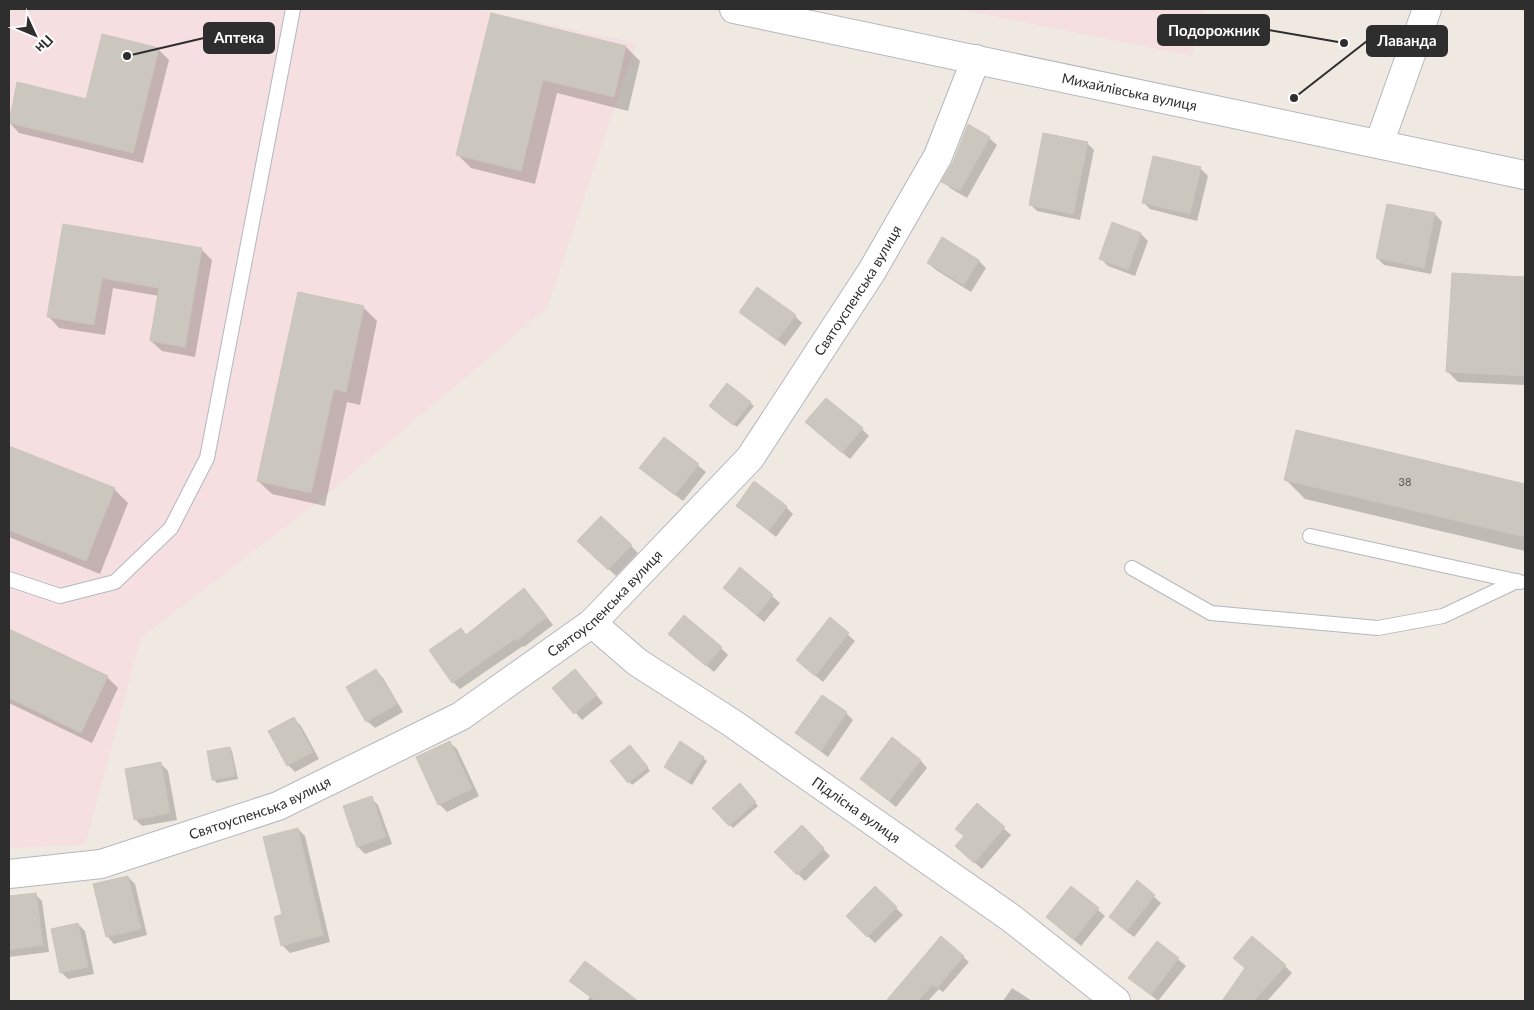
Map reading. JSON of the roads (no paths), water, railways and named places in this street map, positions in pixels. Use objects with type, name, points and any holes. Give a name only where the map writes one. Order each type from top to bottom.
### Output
[{"type":"street","name":"Михайлівська вулиця","points":[[734,9],[1525,175]]},
{"type":"street","points":[[1379,144],[1427,9]]},
{"type":"street","name":"Святоуспенська вулиця","points":[[9,874],[101,864],[278,806],[461,716],[592,623],[750,458],[872,271],[934,164],[976,59]]},
{"type":"street","name":"Підлісна вулиця","points":[[592,623],[637,662],[732,723],[1011,918],[1116,1001]]},
{"type":"lane","points":[[9,579],[60,596],[116,582],[171,528],[207,458],[293,9]]},
{"type":"lane","points":[[1310,536],[1521,582]]},
{"type":"lane","points":[[1132,568],[1211,613],[1378,628],[1443,616],[1521,582]]},
{"type":"place","name":"Подорожник","points":[[1344,43]]},
{"type":"place","name":"Аптека","points":[[127,56]]},
{"type":"place","name":"Лаванда","points":[[1294,98]]}]
